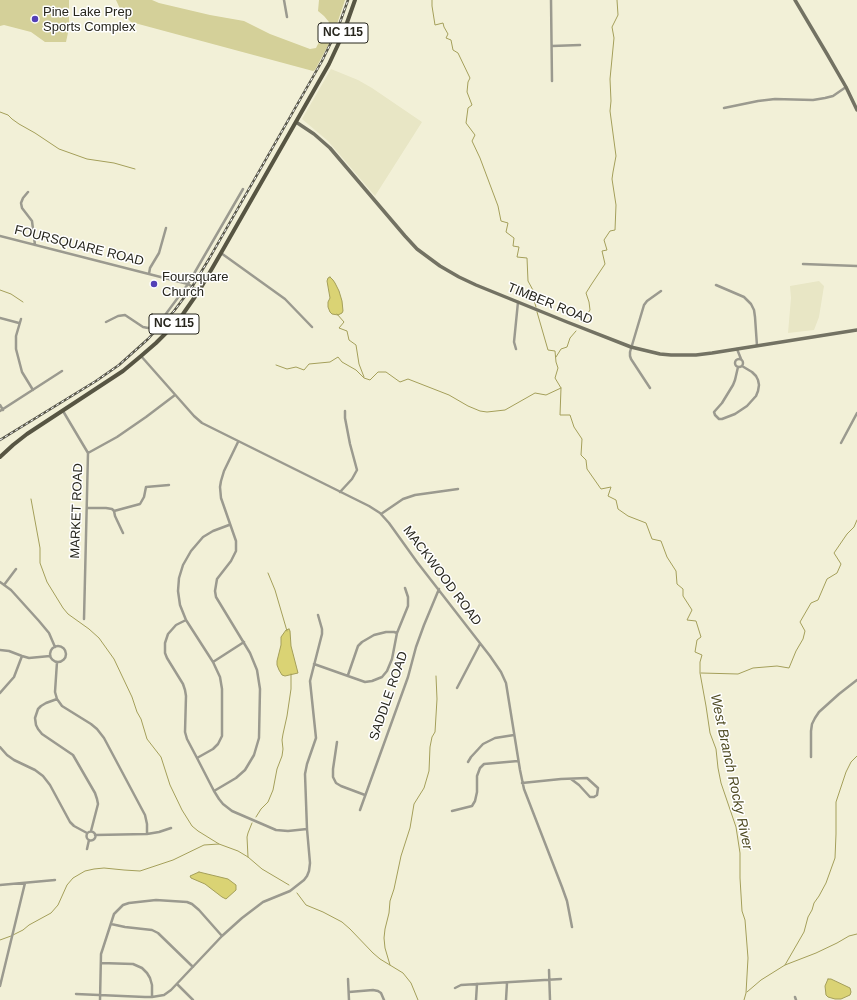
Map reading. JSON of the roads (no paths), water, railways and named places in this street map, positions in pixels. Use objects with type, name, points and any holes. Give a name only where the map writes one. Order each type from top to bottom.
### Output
[{"type":"main road","name":"NC 115","points":[[0,457],[27,434],[114,377],[141,356],[170,329],[183,314],[199,291],[333,55],[343,34],[355,0]]},
{"type":"street","points":[[284,0],[287,17]]},
{"type":"street","points":[[551,0],[552,81]]},
{"type":"street","points":[[795,0],[846,87],[857,110]]},
{"type":"street","points":[[552,46],[580,45]]},
{"type":"street","points":[[724,108],[758,100],[813,100],[825,98],[833,96],[846,87]]},
{"type":"street","name":"TIMBER ROAD","points":[[296,122],[314,134],[330,148],[417,249],[445,270],[518,302],[631,347],[655,353],[696,355],[738,351],[757,346],[857,330]]},
{"type":"street","points":[[106,322],[118,316],[125,316],[143,327],[148,328],[157,326],[188,284],[243,189]]},
{"type":"street","points":[[28,192],[21,203],[22,208],[32,221],[35,245]]},
{"type":"street","points":[[149,274],[150,268],[159,254],[166,228]]},
{"type":"street","name":"FOURSQUARE ROAD","points":[[0,236],[188,284],[199,291]]},
{"type":"street","points":[[221,253],[285,299],[312,327]]},
{"type":"street","points":[[803,264],[857,266]]},
{"type":"street","points":[[716,285],[744,297],[751,304],[755,317],[757,346]]},
{"type":"street","points":[[650,388],[631,359],[631,347],[644,304],[661,291]]},
{"type":"street","points":[[516,349],[514,342],[518,302]]},
{"type":"street","points":[[0,318],[19,323]]},
{"type":"street","points":[[21,319],[16,336],[16,349],[22,372],[33,390]]},
{"type":"street","points":[[738,351],[737,354],[739,360],[743,363],[740,366],[733,385],[722,403],[714,412],[719,419],[735,414],[747,406],[756,396],[758,391],[759,385],[756,376],[740,366],[735,364],[735,361],[739,360]]},
{"type":"street","name":"MACKWOOD ROAD","points":[[141,356],[194,416],[202,423],[369,506],[381,514],[439,589],[501,672],[506,683],[522,783],[567,901],[572,927]]},
{"type":"street","points":[[0,406],[1,411],[62,371]]},
{"type":"street","points":[[88,453],[117,437],[175,395]]},
{"type":"street","name":"MARKET ROAD","points":[[63,411],[88,453],[84,619]]},
{"type":"street","points":[[340,492],[358,470],[350,444],[345,411]]},
{"type":"street","points":[[841,444],[857,413]]},
{"type":"street","points":[[214,791],[230,782],[245,770],[254,755],[258,744],[260,712],[259,678],[254,662],[244,642],[216,597],[215,591],[217,579],[231,561],[236,551],[236,541],[229,525],[221,498],[220,487],[224,471],[238,442]]},
{"type":"street","points":[[87,508],[106,508],[114,511],[140,504],[144,497],[146,488],[168,485]]},
{"type":"street","points":[[381,514],[403,499],[416,495],[458,489]]},
{"type":"street","points":[[114,511],[122,533]]},
{"type":"street","points":[[197,758],[213,749],[222,736],[222,689],[220,677],[213,662],[186,620],[180,605],[178,591],[179,578],[183,565],[191,551],[203,537],[213,530],[229,525]]},
{"type":"street","points":[[4,586],[16,569]]},
{"type":"street","points":[[0,582],[11,590],[49,633],[55,647]]},
{"type":"street","points":[[314,664],[365,682],[382,677],[387,671],[392,659],[397,634],[408,606],[408,597],[405,588]]},
{"type":"street","name":"SADDLE ROAD","points":[[360,810],[408,677],[416,647],[439,589]]},
{"type":"street","points":[[76,994],[152,997],[164,994],[171,990],[222,936],[242,918],[260,904],[290,891],[304,880],[309,871],[310,863],[305,774],[316,738],[310,680],[322,634],[318,615]]},
{"type":"street","points":[[186,620],[176,625],[171,630],[166,638],[164,648],[167,658],[185,690],[185,732],[187,738],[214,791],[223,804],[232,811],[267,826],[282,831],[307,829]]},
{"type":"street","points":[[348,675],[358,646],[362,642],[374,635],[386,632],[394,632],[397,634]]},
{"type":"street","points":[[213,662],[244,642]]},
{"type":"street","points":[[457,688],[480,644]]},
{"type":"street","points":[[50,656],[51,650],[57,646],[62,646],[65,650],[66,656],[64,659],[57,662]]},
{"type":"street","points":[[0,650],[33,658],[50,656]]},
{"type":"street","points":[[0,694],[14,677],[22,656]]},
{"type":"street","points":[[50,656],[57,662]]},
{"type":"street","points":[[57,662],[55,692],[57,699],[62,706],[91,724],[104,738],[145,815],[148,834]]},
{"type":"street","points":[[811,757],[811,731],[815,718],[839,694],[857,680]]},
{"type":"street","points":[[57,699],[46,703],[38,709],[35,718],[36,725],[42,734],[74,755],[95,793],[97,808],[92,831],[95,835]]},
{"type":"street","points":[[468,762],[483,744],[494,738],[514,735]]},
{"type":"street","points":[[337,742],[333,769],[333,777],[336,783],[365,795]]},
{"type":"street","points":[[0,747],[14,760],[35,770],[43,776],[50,785],[70,822],[87,833]]},
{"type":"street","points":[[452,811],[472,806],[477,792],[480,768],[484,764],[518,761]]},
{"type":"street","points":[[522,783],[571,779],[587,778],[598,788],[597,795],[590,797],[571,779]]},
{"type":"street","points":[[95,835],[148,834],[171,828]]},
{"type":"street","points":[[87,833],[92,831]]},
{"type":"street","points":[[87,833],[86,837],[89,840],[87,849]]},
{"type":"street","points":[[89,840],[94,839],[95,835]]},
{"type":"street","points":[[0,886],[55,880]]},
{"type":"street","points":[[0,986],[25,883]]},
{"type":"street","points":[[100,1000],[102,948],[114,914],[123,905],[156,900],[187,902],[199,910],[222,936]]},
{"type":"street","points":[[111,924],[158,932],[193,967]]},
{"type":"street","points":[[101,963],[133,964],[142,968],[150,978],[152,985],[152,997]]},
{"type":"street","points":[[549,970],[550,1000]]},
{"type":"street","points":[[348,979],[349,1000]]},
{"type":"street","points":[[455,988],[461,985],[561,979]]},
{"type":"street","points":[[506,1000],[507,982]]},
{"type":"street","points":[[177,984],[194,1000]]},
{"type":"street","points":[[476,1000],[477,984]]},
{"type":"street","points":[[349,992],[378,991],[384,1000]]},
{"type":"waterway","name":"West Branch Rocky River","points":[[432,0],[435,25],[443,23],[448,34],[446,38],[451,40],[453,50],[458,53],[470,78],[467,92],[472,105],[468,108],[466,123],[475,135],[472,141],[498,206],[501,221],[508,223],[506,232],[514,238],[513,246],[519,247],[517,257],[527,258],[528,281],[534,292],[533,297],[536,307]]},
{"type":"waterway","points":[[582,322],[590,310],[586,293],[605,264],[602,251],[607,250],[604,240],[610,231],[615,230],[616,205],[612,179],[616,156],[610,111],[610,79],[614,38],[612,27],[618,15],[617,0]]},
{"type":"waterway","points":[[0,112],[8,115],[19,124],[59,149],[87,159],[114,163],[135,169]]},
{"type":"waterway","points":[[0,290],[11,294],[23,302]]},
{"type":"waterway","name":"West Branch Rocky River","points":[[537,312],[548,350],[555,351],[558,368],[555,378],[561,388],[560,415],[570,415],[574,427],[582,439],[581,455],[586,460],[587,469],[601,489],[611,487],[608,496],[616,500],[618,509],[628,516],[646,523],[652,539],[661,541],[667,557],[676,571],[677,584],[683,589],[683,596],[692,610],[687,620],[696,621],[701,637],[697,640],[695,652],[702,655],[700,662],[700,673],[710,733],[716,749],[721,783],[736,827],[740,853],[742,911],[745,920],[748,958],[746,993],[744,1000]]},
{"type":"waterway","points":[[337,314],[344,322],[339,328],[347,331],[349,340],[356,345],[359,364],[364,377]]},
{"type":"waterway","points":[[556,357],[561,349],[567,347],[570,338],[576,331]]},
{"type":"waterway","points":[[276,365],[287,369],[296,367],[304,370],[309,364],[330,362],[338,357],[342,362],[356,370],[364,378],[370,380],[378,372],[386,372],[400,382],[408,379],[449,395],[468,406],[487,412],[505,410],[535,393],[546,395],[561,388]]},
{"type":"waterway","points":[[31,499],[40,548],[40,563],[47,582],[68,614],[99,638],[114,659],[132,697],[147,739],[161,757],[170,785],[182,810],[192,826],[219,844]]},
{"type":"waterway","points":[[701,673],[738,674],[753,668],[777,666],[789,668],[803,639],[805,631],[800,622],[811,603],[818,600],[827,579],[837,573],[841,564],[834,553],[847,534],[854,527],[857,520]]},
{"type":"waterway","points":[[268,573],[275,590],[287,631]]},
{"type":"waterway","points":[[256,817],[268,802],[273,790],[277,769],[282,756],[282,740],[291,689],[291,674]]},
{"type":"waterway","points":[[390,965],[385,948],[385,929],[401,856],[410,828],[414,804],[424,788],[429,771],[430,747],[432,737],[435,732],[437,699],[436,676]]},
{"type":"waterway","points":[[785,965],[804,932],[808,917],[814,903],[826,883],[835,858],[836,802],[846,772],[851,762],[857,756]]},
{"type":"waterway","points":[[248,857],[247,837],[252,823]]},
{"type":"waterway","points":[[13,935],[51,913],[58,905],[67,885],[73,878],[85,871],[104,868],[140,871],[173,860],[204,845],[219,844],[238,851],[262,869],[289,885]]},
{"type":"waterway","points":[[297,893],[306,905],[342,922],[380,959],[403,973],[411,983],[418,1000]]},
{"type":"waterway","points":[[747,992],[761,980],[785,965],[816,953],[849,936],[857,934]]},
{"type":"waterway","points":[[0,940],[11,936]]},
{"type":"railway","points":[[0,440],[96,381],[119,365],[148,339],[174,311],[192,287],[209,259],[322,61],[338,28],[348,0]]},
{"type":"place","name":"Pine Lake Prep Sports Complex","points":[[35,19]]},
{"type":"place","name":"Foursquare Church","points":[[154,284]]}]
